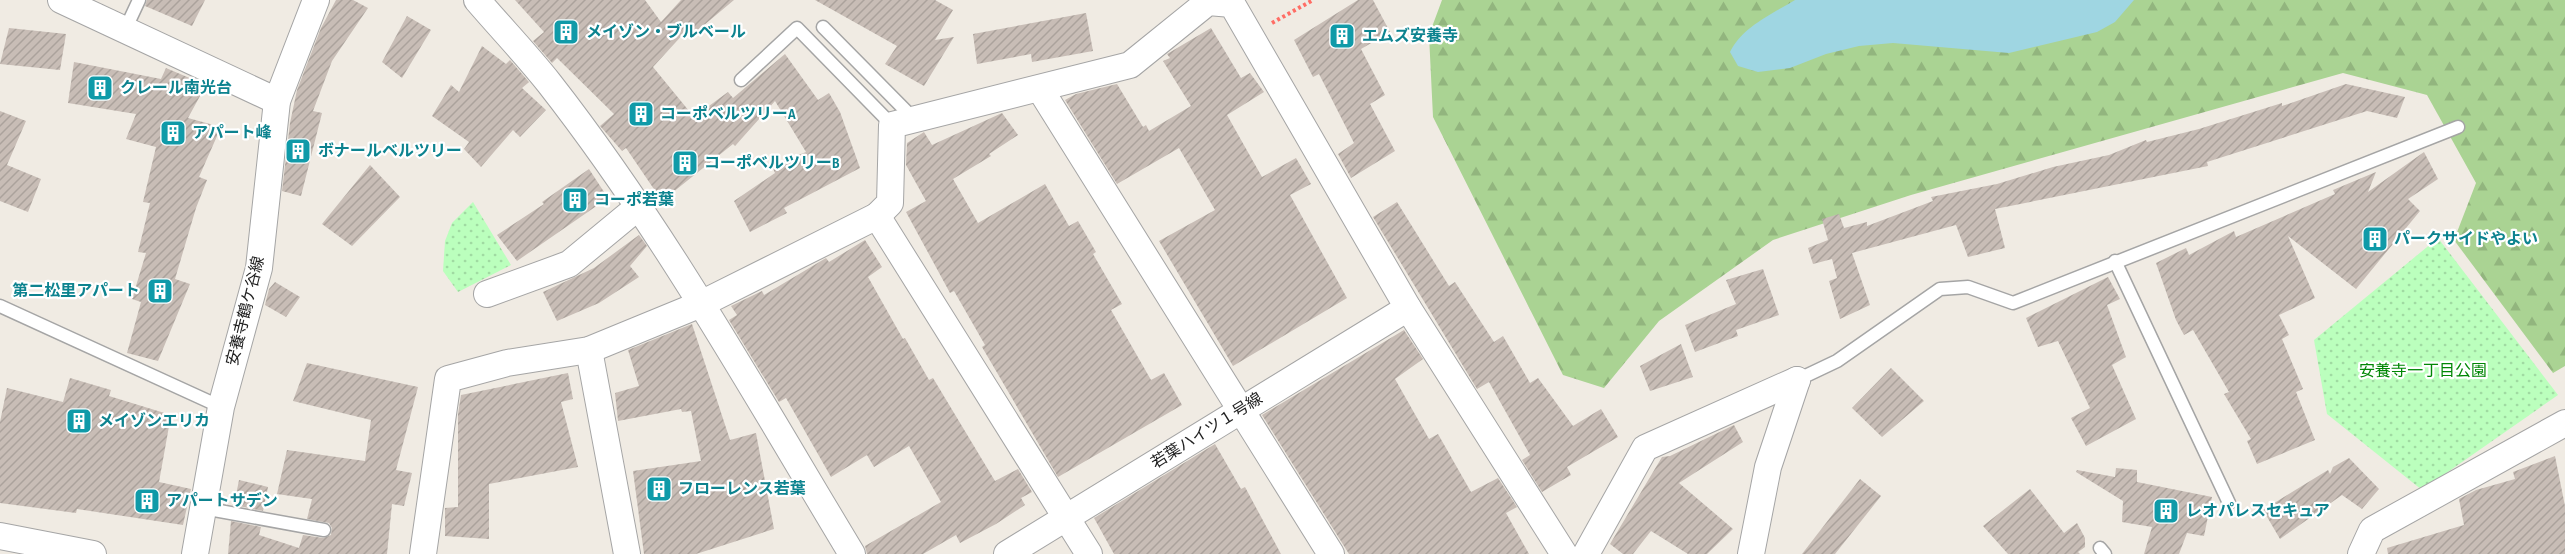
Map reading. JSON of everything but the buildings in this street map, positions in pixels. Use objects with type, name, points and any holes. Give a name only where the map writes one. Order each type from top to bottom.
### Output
[{"type":"street","points":[[61,0],[277,101]]},
{"type":"street","name":"安養寺鶴ケ谷線","points":[[195,554],[221,406],[259,268],[277,101],[316,0]]},
{"type":"street","points":[[477,0],[548,83],[638,207],[701,304],[852,554]]},
{"type":"street","points":[[423,554],[448,379],[507,363],[589,350],[701,304],[877,216],[890,203],[903,122],[1130,65],[1208,2],[1232,4],[1408,308],[1564,554]]},
{"type":"street","points":[[1040,89],[1331,554]]},
{"type":"street","points":[[488,294],[569,264],[638,207]]},
{"type":"street","points":[[877,216],[1089,554]]},
{"type":"street","name":"若葉ハイツ１号線","points":[[1007,554],[1408,308]]},
{"type":"street","points":[[589,350],[627,554]]},
{"type":"street","points":[[1586,554],[1645,448],[1797,380]]},
{"type":"street","points":[[1751,554],[1768,467],[1797,380]]},
{"type":"street","points":[[2361,554],[2372,530],[2565,423]]},
{"type":"street","points":[[0,536],[93,554]]},
{"type":"lane","points":[[125,30],[139,0]]},
{"type":"lane","points":[[823,27],[903,122]]},
{"type":"lane","points":[[741,80],[797,28],[903,122]]},
{"type":"lane","points":[[1797,380],[1837,360],[1940,289],[1968,287],[2013,303],[2458,127]]},
{"type":"lane","points":[[2115,261],[2229,503]]},
{"type":"lane","points":[[0,306],[221,406]]},
{"type":"lane","points":[[203,508],[324,530]]},
{"type":"path","points":[[1250,35],[1313,0]]},
{"type":"green space","points":[[1442,0],[2565,0],[2565,366],[2553,373],[2454,240],[2476,183],[2427,95],[2343,73],[1911,195],[1773,240],[1659,321],[1604,388],[1563,375],[1433,117],[1429,35]]},
{"type":"green space","points":[[473,202],[511,265],[458,292],[443,271],[445,241],[452,223]]},
{"type":"green space","name":"安養寺一丁目公園","points":[[2438,238],[2558,395],[2422,490],[2327,414],[2314,340]]},
{"type":"water","points":[[1795,0],[2134,0],[2115,22],[2097,32],[2009,53],[1893,43],[1859,46],[1826,54],[1790,68],[1758,72],[1738,66],[1730,52],[1735,43],[1758,22]]},
{"type":"place","name":"メイゾン・ブルベール","points":[[566,32]]},
{"type":"place","name":"エムズ安養寺","points":[[1342,36]]},
{"type":"place","name":"クレール南光台","points":[[100,88]]},
{"type":"place","name":"コーポベルツリーA","points":[[641,114]]},
{"type":"place","name":"アパート峰","points":[[173,133]]},
{"type":"place","name":"ボナールベルツリー","points":[[298,151]]},
{"type":"place","name":"コーポベルツリーB","points":[[685,163]]},
{"type":"place","name":"コーポ若葉","points":[[575,200]]},
{"type":"place","name":"パークサイドやよい","points":[[2375,239]]},
{"type":"place","name":"第二松里アパート","points":[[160,291]]},
{"type":"place","name":"メイゾンエリカ","points":[[79,421]]},
{"type":"place","name":"フローレンス若葉","points":[[659,489]]},
{"type":"place","name":"アパートサデン","points":[[147,501]]},
{"type":"place","name":"レオパレスセキュア","points":[[2166,511]]}]
